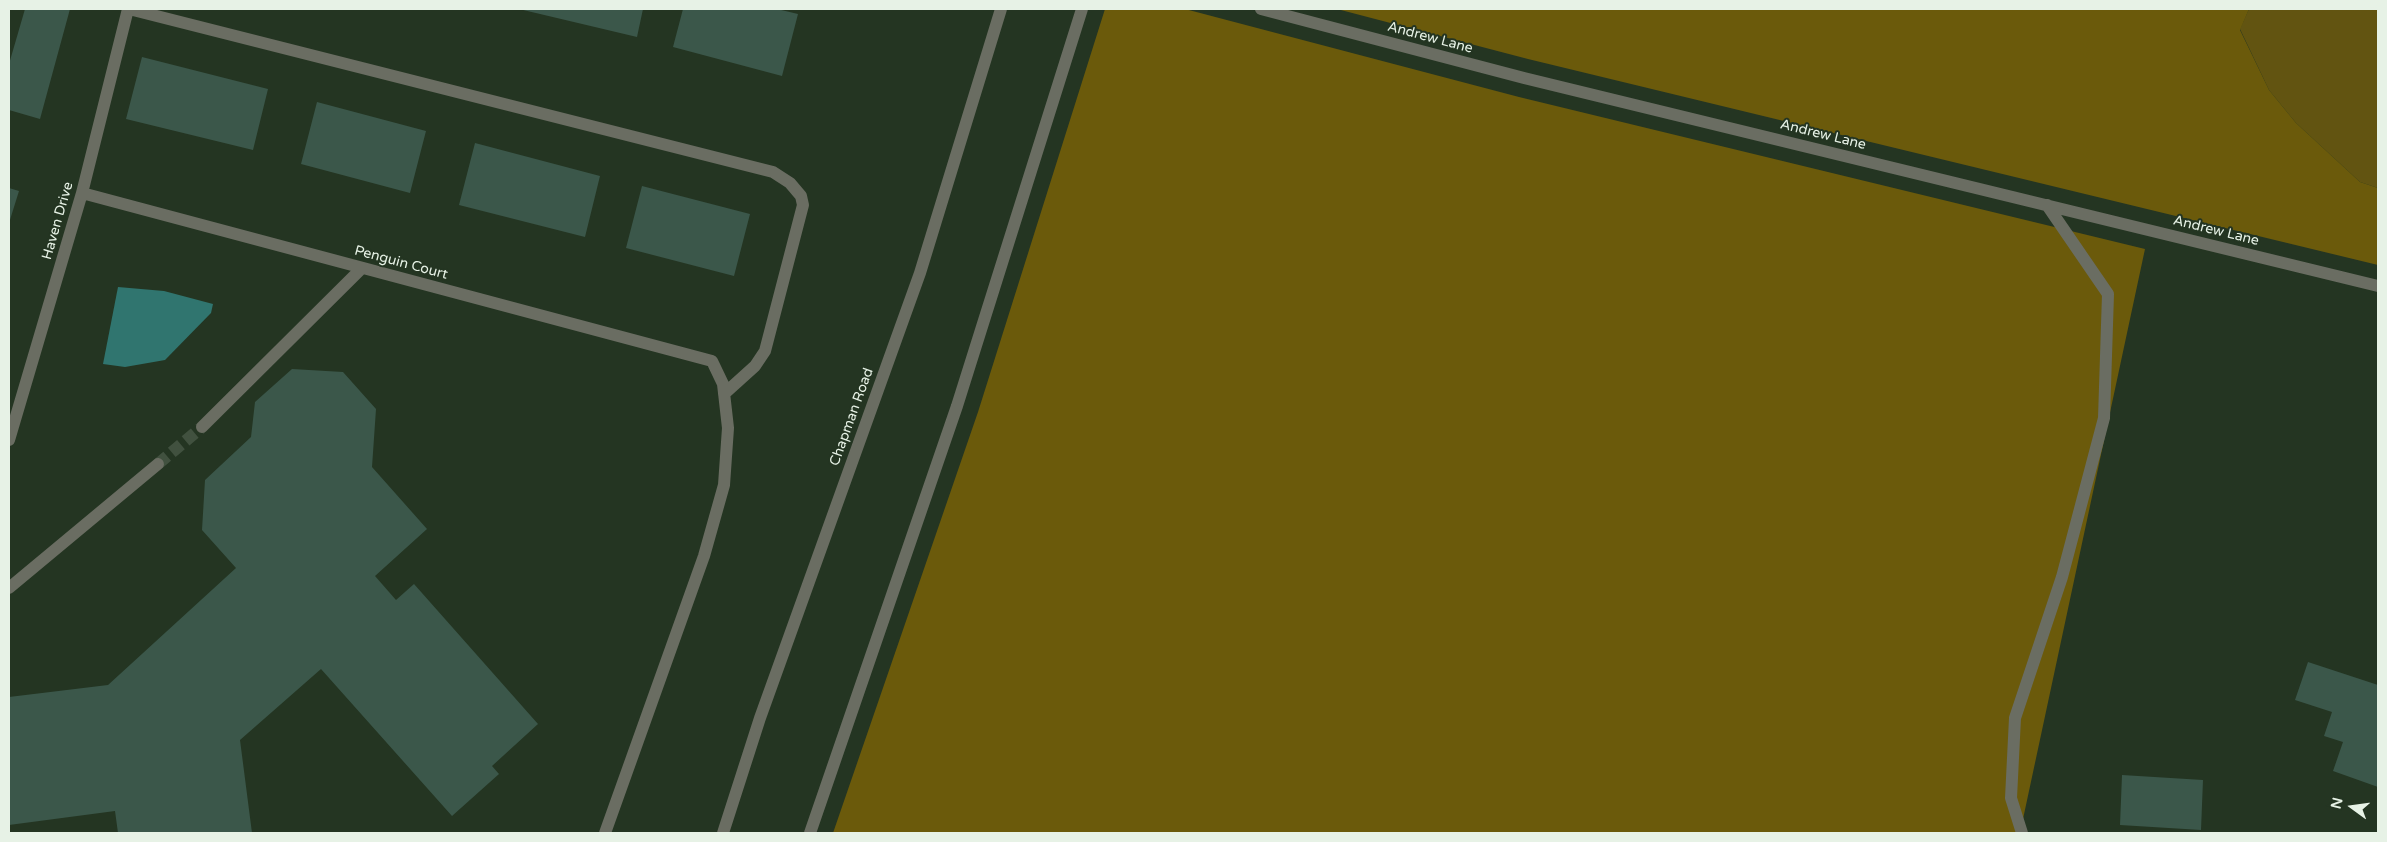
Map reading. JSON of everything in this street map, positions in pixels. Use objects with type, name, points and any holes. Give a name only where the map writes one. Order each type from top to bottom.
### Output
[{"type":"street","name":"Haven Drive","points":[[9,440],[82,193],[129,9]]},
{"type":"street","points":[[129,9],[773,172],[790,183],[801,196],[803,205],[765,351],[755,366],[724,394],[728,428],[721,494],[704,556],[605,833]]},
{"type":"street","name":"Chapman Road","points":[[723,833],[760,718],[920,273],[1000,9]]},
{"type":"street","points":[[810,833],[957,406],[1082,9]]},
{"type":"street","name":"Andrew Lane","points":[[1261,9],[1524,78],[2378,286]]},
{"type":"street","name":"Penguin Court","points":[[82,193],[712,362],[723,384],[724,394]]},
{"type":"street","points":[[2022,833],[2011,798],[2015,718],[2062,577],[2104,418],[2108,294],[2047,205]]},
{"type":"street","points":[[202,427],[362,268]]},
{"type":"street","points":[[9,588],[158,464]]},
{"type":"shaded area","points":[[1105,9],[1185,9],[1519,97],[2145,249],[2020,833],[833,833],[978,412]]},
{"type":"shaded area","points":[[1337,9],[2249,9],[2240,30],[2269,90],[2296,123],[2360,182],[2378,188],[2378,265],[1528,59]]},
{"type":"shaded area","points":[[2249,9],[2378,9],[2378,188],[2360,182],[2296,123],[2269,90],[2240,29]]},
{"type":"water","points":[[118,287],[164,291],[213,304],[211,313],[165,360],[125,367],[103,364]]},
{"type":"building","points":[[25,9],[70,9],[40,119],[9,110],[9,64]]},
{"type":"building","points":[[519,9],[643,9],[637,37]]},
{"type":"building","points":[[683,9],[777,9],[798,14],[782,76],[673,47]]},
{"type":"building","points":[[142,57],[268,89],[253,150],[126,119]]},
{"type":"building","points":[[317,102],[426,131],[410,193],[301,164]]},
{"type":"building","points":[[475,143],[600,176],[585,237],[459,205]]},
{"type":"building","points":[[642,186],[750,214],[734,276],[626,248]]},
{"type":"building","points":[[9,188],[19,191],[9,223]]},
{"type":"building","points":[[292,369],[343,372],[376,409],[372,467],[427,529],[375,576],[396,600],[414,584],[538,724],[492,766],[499,774],[452,816],[321,669],[240,740],[252,833],[118,833],[115,811],[9,825],[9,697],[108,685],[236,568],[202,530],[205,480],[251,437],[255,402]]},
{"type":"building","points":[[2308,662],[2378,685],[2378,787],[2333,771],[2343,742],[2324,736],[2332,712],[2295,700]]},
{"type":"building","points":[[2122,775],[2203,780],[2201,830],[2120,825]]},
{"type":"tunnel","points":[[158,464],[202,427]]}]
